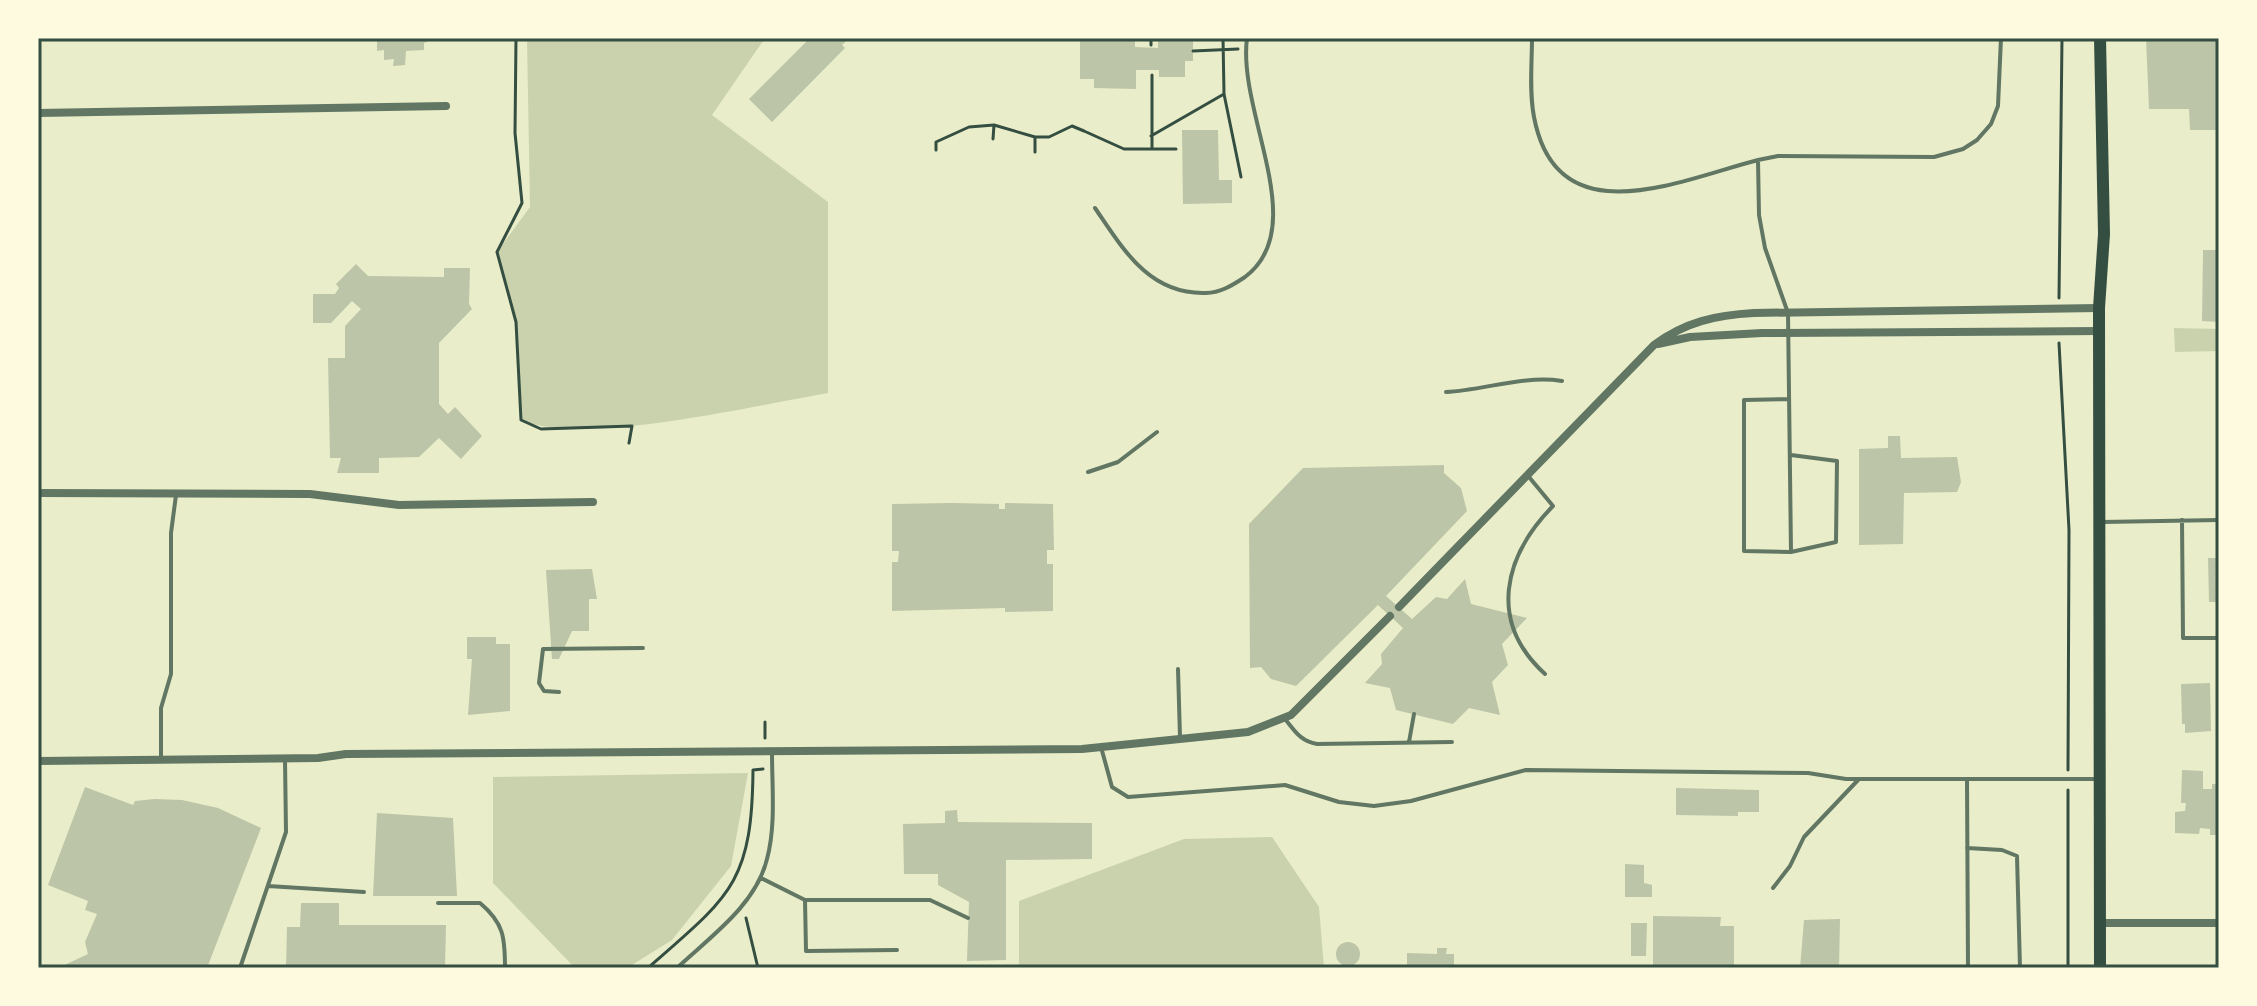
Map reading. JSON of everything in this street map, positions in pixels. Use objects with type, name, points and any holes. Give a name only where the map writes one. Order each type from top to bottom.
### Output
[{"type":"main road","points":[[2100,38],[2104,234],[2099,308],[2102,522],[2100,968]]},
{"type":"street","points":[[38,113],[446,106]]},
{"type":"street","points":[[1399,607],[1654,345],[1671,332],[1719,315],[2099,308]]},
{"type":"street","points":[[1654,345],[1690,337],[1789,332],[2101,331]]},
{"type":"street","points":[[38,493],[310,494],[399,505],[593,502]]},
{"type":"street","points":[[38,761],[360,754],[768,753],[1101,747],[1248,732],[1291,715],[1390,616]]},
{"type":"street","points":[[2101,923],[2219,923]]},
{"type":"lane","points":[[1095,208],[1135,265],[1156,281],[1180,291],[1208,293],[1220,290],[1231,286],[1258,266],[1270,247],[1275,223],[1272,191],[1249,99],[1247,38]]},
{"type":"lane","points":[[1532,38],[1533,115],[1540,142],[1556,168],[1574,183],[1602,193],[1632,193],[1778,156],[1934,157],[1963,149],[1977,140],[1991,124],[1998,106],[2001,38]]},
{"type":"lane","points":[[1758,160],[1765,248],[1788,313],[1791,552]]},
{"type":"lane","points":[[1446,392],[1472,391],[1537,377],[1562,381]]},
{"type":"lane","points":[[1789,399],[1744,400],[1744,551],[1791,552],[1836,542],[1837,461],[1790,454]]},
{"type":"lane","points":[[1088,472],[1118,462],[1157,432]]},
{"type":"lane","points":[[1527,475],[1553,506],[1524,541],[1514,562],[1509,611],[1525,656],[1545,674]]},
{"type":"lane","points":[[161,759],[161,708],[171,674],[171,533],[176,494]]},
{"type":"lane","points":[[2182,520],[2183,638],[2219,638]]},
{"type":"lane","points":[[2102,522],[2219,520]]},
{"type":"lane","points":[[559,692],[544,691],[539,683],[543,649],[643,648]]},
{"type":"lane","points":[[1178,669],[1180,739]]},
{"type":"lane","points":[[1409,742],[1414,714]]},
{"type":"lane","points":[[1284,718],[1307,742],[1452,742]]},
{"type":"lane","points":[[1101,747],[1112,787],[1128,797],[1285,785],[1339,802],[1374,806],[1411,801],[1526,770],[1808,773],[1859,779],[2101,779]]},
{"type":"lane","points":[[677,968],[738,910],[761,878],[770,846],[768,753]]},
{"type":"lane","points":[[240,968],[286,832],[285,758]]},
{"type":"lane","points":[[1773,888],[1790,866],[1804,837],[1859,779]]},
{"type":"lane","points":[[1967,779],[1968,968]]},
{"type":"lane","points":[[1967,848],[2002,850],[2017,856],[2020,968]]},
{"type":"lane","points":[[761,878],[805,900],[930,900],[968,918]]},
{"type":"lane","points":[[268,886],[364,892]]},
{"type":"lane","points":[[805,900],[806,951],[897,950]]},
{"type":"lane","points":[[438,903],[480,903],[495,916],[504,932],[505,968]]},
{"type":"path","points":[[516,38],[515,133],[522,203],[497,252],[516,322],[521,420],[541,429],[632,426],[629,443]]},
{"type":"path","points":[[1151,38],[1151,45]]},
{"type":"path","points":[[1223,38],[1224,94],[1241,177]]},
{"type":"path","points":[[2059,300],[2062,38]]},
{"type":"path","points":[[1193,51],[1245,49]]},
{"type":"path","points":[[1152,75],[1152,149]]},
{"type":"path","points":[[1151,136],[1224,94]]},
{"type":"path","points":[[993,139],[994,125]]},
{"type":"path","points":[[936,150],[936,142],[948,135],[969,127],[994,125],[1035,137],[1049,137],[1072,126],[1124,149],[1176,149]]},
{"type":"path","points":[[1035,137],[1035,152]]},
{"type":"path","points":[[2059,343],[2069,530],[2068,968]]},
{"type":"path","points":[[648,968],[712,912],[735,881],[751,833],[753,770],[764,769],[768,753],[765,722]]},
{"type":"path","points":[[738,910],[746,919],[758,968]]},
{"type":"green space","points":[[527,38],[765,38],[712,115],[828,202],[828,393],[716,414],[626,426],[585,429],[549,427],[521,420],[516,322],[497,252],[530,207]]},
{"type":"green space","points":[[2174,328],[2219,329],[2219,351],[2175,352]]},
{"type":"green space","points":[[748,773],[731,866],[672,940],[627,968],[575,968],[493,883],[493,777]]},
{"type":"green space","points":[[1272,837],[1319,907],[1324,968],[1019,968],[1019,901],[1184,839]]},
{"type":"building","points":[[370,38],[429,38],[429,41],[424,43],[424,50],[406,51],[405,65],[393,66],[394,59],[384,60],[384,50],[377,51],[377,41]]},
{"type":"building","points":[[810,38],[849,38],[842,45],[845,48],[772,122],[749,99]]},
{"type":"building","points":[[1080,38],[1135,38],[1135,47],[1158,48],[1158,38],[1193,39],[1193,61],[1185,61],[1185,77],[1159,77],[1159,70],[1136,70],[1136,89],[1094,88],[1094,79],[1080,79]]},
{"type":"building","points":[[2146,38],[2219,38],[2217,130],[2190,130],[2189,109],[2149,109]]},
{"type":"building","points":[[1182,130],[1218,130],[1219,180],[1232,180],[1232,203],[1183,204]]},
{"type":"building","points":[[2203,250],[2219,250],[2219,322],[2202,321]]},
{"type":"building","points":[[356,264],[368,276],[444,277],[444,268],[470,268],[469,304],[472,309],[439,343],[439,404],[448,414],[455,407],[482,436],[461,459],[439,438],[419,457],[379,458],[379,473],[337,473],[341,458],[330,458],[328,358],[345,358],[345,326],[361,309],[352,301],[331,323],[313,323],[313,294],[335,294],[339,288],[336,284]]},
{"type":"building","points":[[1888,436],[1900,436],[1901,458],[1957,457],[1961,482],[1957,492],[1904,493],[1903,544],[1859,545],[1859,449],[1888,448]]},
{"type":"building","points":[[1444,465],[1444,473],[1461,488],[1467,511],[1386,596],[1412,619],[1436,597],[1447,599],[1465,579],[1471,604],[1527,618],[1502,644],[1508,665],[1492,682],[1500,715],[1469,708],[1453,724],[1396,710],[1390,688],[1365,683],[1382,664],[1381,654],[1403,628],[1378,605],[1296,686],[1271,679],[1261,667],[1250,668],[1249,524],[1303,468]]},
{"type":"building","points":[[1005,503],[1053,504],[1054,550],[1047,550],[1047,564],[1053,564],[1053,611],[1005,612],[1005,608],[892,611],[892,562],[898,562],[899,551],[892,551],[892,504],[999,504],[999,509],[1005,509]]},
{"type":"building","points":[[2208,558],[2219,558],[2219,602],[2209,602]]},
{"type":"building","points":[[592,569],[597,599],[589,599],[589,631],[572,631],[559,659],[552,659],[546,570]]},
{"type":"building","points":[[467,637],[496,637],[496,644],[510,644],[510,711],[468,715],[472,659],[467,659]]},
{"type":"building","points":[[2210,683],[2211,731],[2185,733],[2181,684]]},
{"type":"building","points":[[2182,770],[2203,771],[2203,789],[2212,789],[2212,784],[2219,784],[2219,835],[2210,835],[2210,829],[2200,828],[2199,834],[2175,833],[2175,812],[2185,811],[2186,803],[2181,803]]},
{"type":"building","points":[[85,787],[133,805],[135,801],[155,799],[182,800],[218,808],[261,828],[207,968],[58,968],[88,954],[85,942],[97,914],[85,910],[88,901],[48,885]]},
{"type":"building","points":[[1676,788],[1759,790],[1759,812],[1738,812],[1738,816],[1676,815]]},
{"type":"building","points":[[957,810],[958,822],[1092,823],[1092,859],[1006,860],[1006,960],[967,961],[969,902],[938,885],[938,874],[904,874],[903,824],[945,823],[945,811]]},
{"type":"building","points":[[377,813],[453,818],[457,896],[373,896]]},
{"type":"building","points":[[1625,864],[1644,865],[1644,883],[1652,885],[1652,897],[1625,897]]},
{"type":"building","points":[[301,903],[339,903],[339,925],[446,925],[445,968],[286,968],[287,927],[300,927]]},
{"type":"building","points":[[1653,916],[1721,917],[1720,926],[1734,926],[1734,968],[1653,967]]},
{"type":"building","points":[[1840,919],[1839,968],[1800,968],[1804,920]]},
{"type":"building","points":[[1631,923],[1647,923],[1646,956],[1631,956]]},
{"type":"building","points":[[1348,942],[1356,946],[1360,954],[1356,962],[1348,966],[1340,962],[1336,954],[1340,946]]},
{"type":"building","points":[[1437,948],[1447,948],[1446,954],[1454,954],[1454,968],[1407,968],[1407,953],[1437,954]]}]
